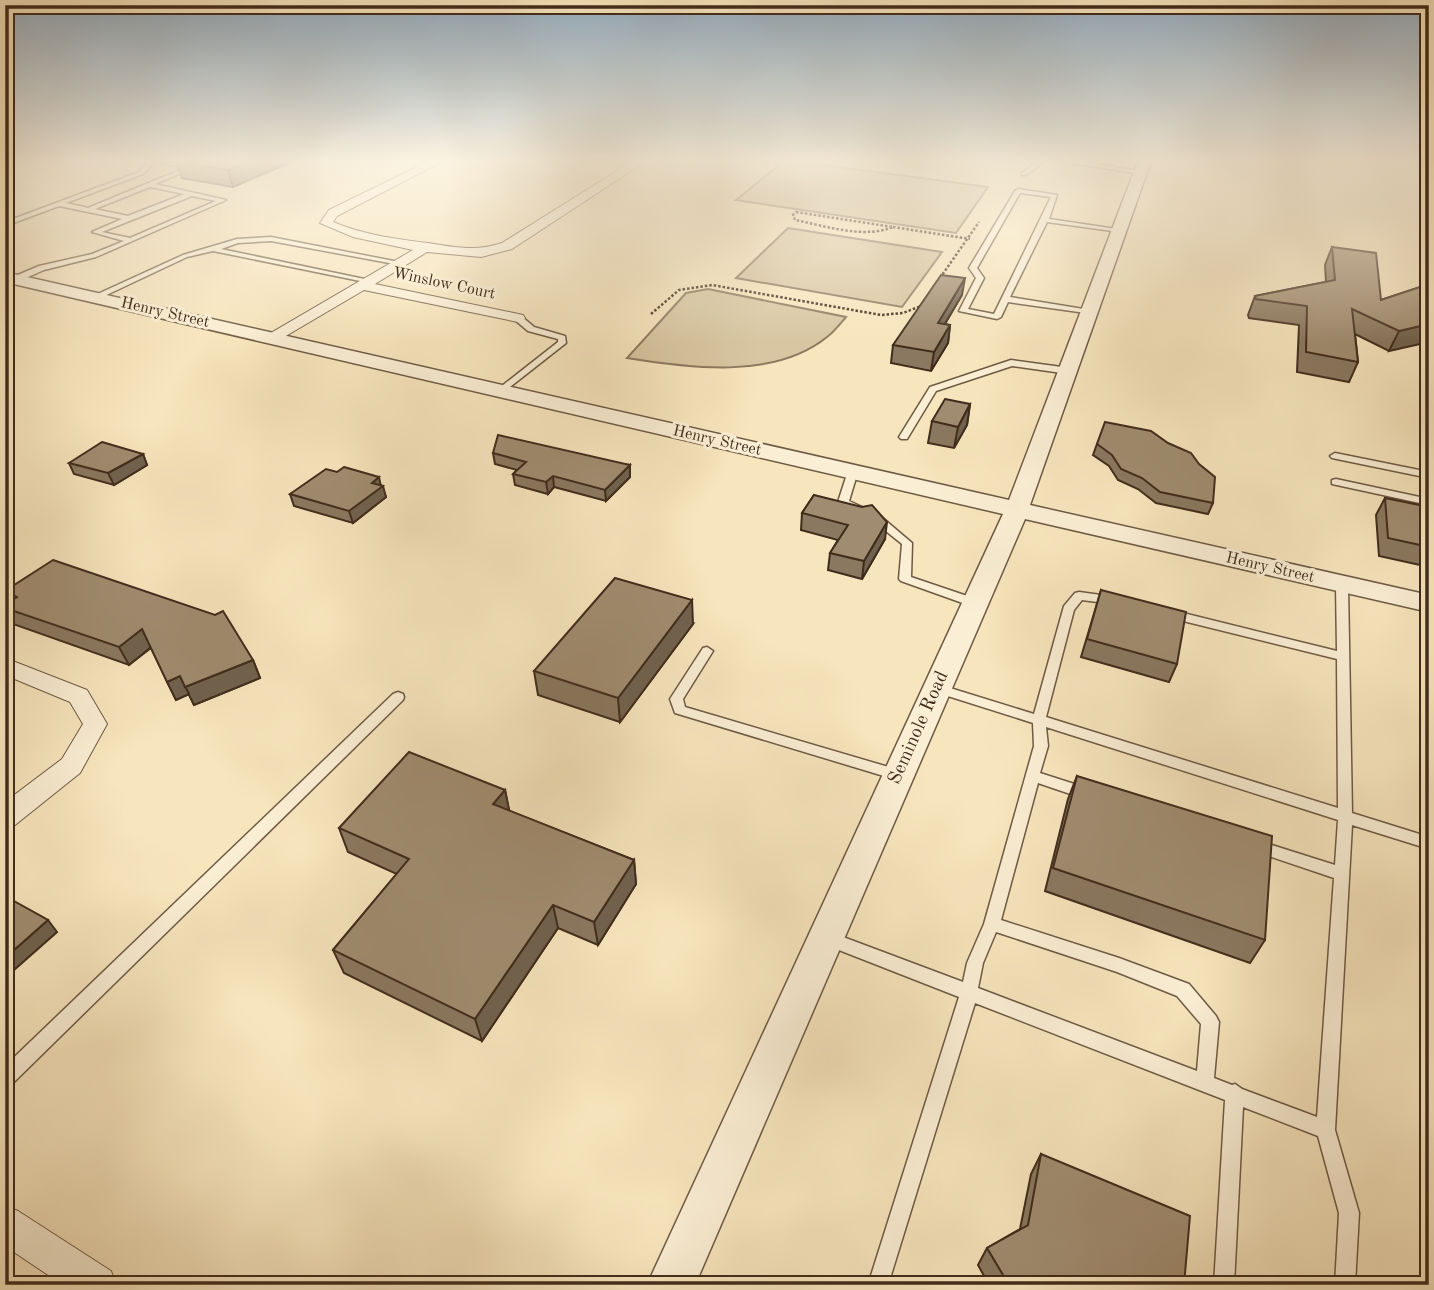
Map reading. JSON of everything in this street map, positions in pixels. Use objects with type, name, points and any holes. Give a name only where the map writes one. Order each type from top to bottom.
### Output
[{"type":"street","name":"Winslow Court","points":[[327,221],[326,223],[341,231],[427,247],[480,253],[507,246],[546,221]]},
{"type":"street","name":"Seminole Road","points":[[671,1285],[1017,509],[1123,221]]},
{"type":"street","name":"Winslow Court","points":[[274,337],[427,247]]},
{"type":"street","name":"Henry Street","points":[[11,278],[1429,604]]},
{"type":"street","name":"Winslow Court","points":[[366,283],[518,318]]},
{"type":"street","points":[[5,666],[79,696],[95,724],[71,766],[5,817]]},
{"type":"street","points":[[5,1224],[97,1285]]},
{"type":"lane","points":[[121,221],[95,232],[130,240]]},
{"type":"lane","points":[[11,278],[94,256],[174,221]]},
{"type":"lane","points":[[1000,221],[973,268],[980,278],[963,311],[997,317],[1044,221]]},
{"type":"lane","points":[[1054,221],[1120,230]]},
{"type":"lane","points":[[95,297],[185,256],[237,241],[271,239],[400,264]]},
{"type":"lane","points":[[213,250],[366,283]]},
{"type":"lane","points":[[1006,299],[1090,312]]},
{"type":"lane","points":[[501,391],[562,343],[562,338],[531,329],[518,318]]},
{"type":"lane","points":[[904,437],[933,389],[1011,363],[1069,370]]},
{"type":"lane","points":[[1335,456],[1429,475]]},
{"type":"lane","points":[[853,471],[843,502],[881,520],[907,543],[905,579],[975,603]]},
{"type":"lane","points":[[1336,482],[1429,502]]},
{"type":"lane","points":[[1342,585],[1345,818],[1326,1130],[1349,1213],[1345,1285]]},
{"type":"lane","points":[[878,1285],[969,993],[975,963],[992,924],[1041,746],[1039,720],[1068,609],[1079,596],[1102,597],[1129,604]]},
{"type":"lane","points":[[1156,610],[1343,657]]},
{"type":"lane","points":[[707,651],[676,699],[680,710],[898,775]]},
{"type":"lane","points":[[937,688],[1429,843]]},
{"type":"lane","points":[[5,1079],[398,697]]},
{"type":"lane","points":[[1032,776],[1097,796]]},
{"type":"lane","points":[[1238,841],[1342,874]]},
{"type":"lane","points":[[992,924],[1119,965],[1183,990],[1210,1022],[1205,1081]]},
{"type":"lane","points":[[826,937],[1205,1081],[1326,1130]]},
{"type":"lane","points":[[1224,1285],[1235,1093]]},
{"type":"path","points":[[798,221],[880,232],[893,227]]},
{"type":"path","points":[[855,221],[988,241]]},
{"type":"path","points":[[937,284],[979,221]]},
{"type":"path","points":[[651,314],[679,290],[712,285],[881,315],[903,313],[921,306]]},
{"type":"shaded area","points":[[877,221],[964,221],[956,233]]},
{"type":"shaded area","points":[[788,228],[942,252],[902,307],[736,278]]},
{"type":"shaded area","points":[[708,289],[846,317],[830,335],[806,351],[757,365],[704,367],[627,358],[686,293]]},
{"type":"building","points":[[1332,247],[1376,253],[1381,300],[1426,285],[1429,287],[1429,324],[1399,331],[1352,309],[1358,362],[1306,352],[1307,306],[1256,299],[1255,296],[1335,280]]},
{"type":"building","points":[[941,275],[965,278],[938,323],[950,325],[934,352],[893,345]]},
{"type":"building","points":[[945,399],[970,404],[958,427],[932,421]]},
{"type":"building","points":[[1105,422],[1151,431],[1168,443],[1191,453],[1199,464],[1215,477],[1213,503],[1160,492],[1142,478],[1121,469],[1112,455],[1097,444]]},
{"type":"building","points":[[498,435],[630,465],[605,490],[553,476],[546,482],[513,474],[526,462],[493,453]]},
{"type":"building","points":[[102,442],[143,454],[108,473],[69,463]]},
{"type":"building","points":[[344,467],[379,477],[372,483],[383,486],[349,511],[290,494],[326,469],[337,472]]},
{"type":"building","points":[[814,495],[862,507],[872,505],[887,522],[864,561],[830,553],[848,525],[802,513]]},
{"type":"building","points":[[1385,498],[1429,507],[1429,547],[1388,538]]},
{"type":"building","points":[[53,560],[215,615],[223,611],[253,660],[185,687],[180,676],[167,682],[142,629],[119,647],[5,608],[5,605],[17,597],[5,591]]},
{"type":"building","points":[[615,578],[692,600],[618,698],[534,671]]},
{"type":"building","points":[[1101,590],[1186,612],[1177,664],[1087,639]]},
{"type":"building","points":[[409,752],[505,790],[493,804],[634,860],[594,922],[553,905],[475,1019],[333,950],[409,859],[339,828]]},
{"type":"building","points":[[1077,776],[1272,836],[1265,940],[1053,868]]},
{"type":"building","points":[[5,896],[48,920],[5,958]]},
{"type":"building","points":[[1041,1154],[1190,1216],[1184,1285],[1009,1285],[987,1248],[1028,1225]]}]
